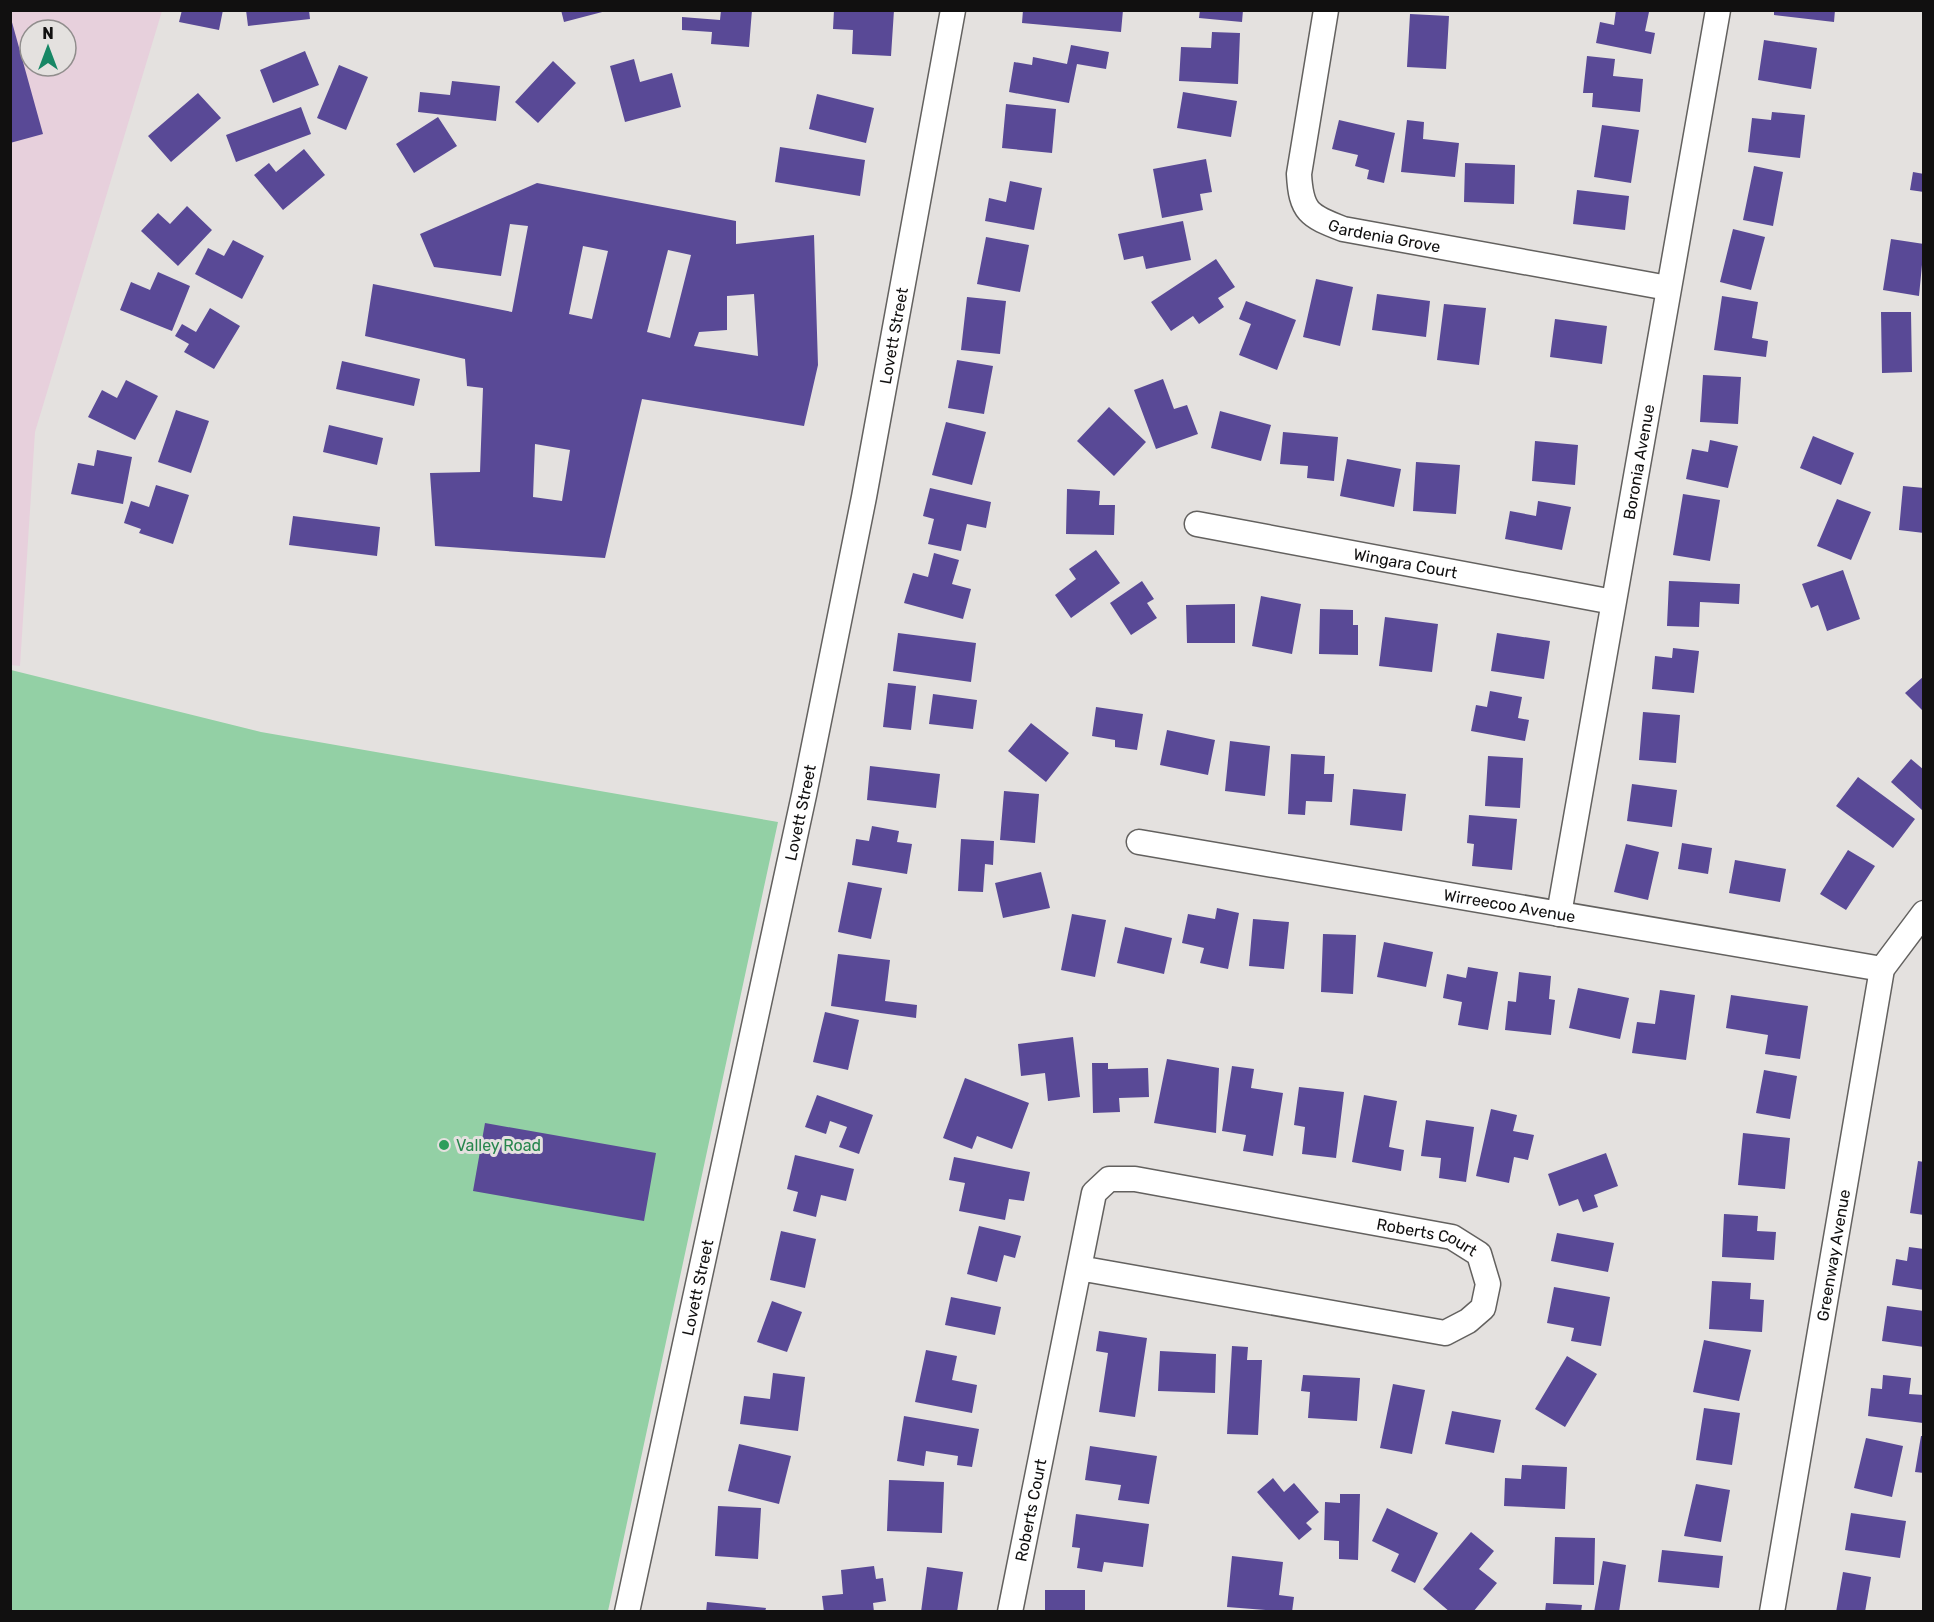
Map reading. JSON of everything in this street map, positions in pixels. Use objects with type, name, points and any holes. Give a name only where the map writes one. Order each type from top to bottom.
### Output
[{"type":"street","name":"Lovett Street","points":[[627,1611],[804,795],[864,497],[953,10]]},
{"type":"street","name":"Gardenia Grove","points":[[1326,10],[1299,174],[1301,200],[1316,218],[1343,229],[1668,288]]},
{"type":"street","name":"Boronia Avenue","points":[[1559,914],[1718,10]]},
{"type":"street","name":"Wingara Court","points":[[1197,524],[1613,602]]},
{"type":"street","name":"Wirreecoo Avenue","points":[[1139,842],[1882,969]]},
{"type":"street","name":"Greenway Avenue","points":[[1772,1611],[1882,969],[1923,913]]},
{"type":"street","name":"Roberts Court","points":[[1010,1611],[1094,1193],[1109,1179],[1135,1179],[1452,1237],[1479,1254],[1488,1284],[1483,1308],[1468,1321],[1445,1333],[1079,1268]]},
{"type":"shaded area","points":[[11,11],[162,11],[35,432],[20,666],[11,665]]},
{"type":"green space","name":"Valley Road","points":[[11,670],[261,732],[778,822],[608,1611],[11,1612]]},
{"type":"building","points":[[182,10],[223,10],[219,30],[179,22]]},
{"type":"building","points":[[246,10],[309,10],[310,19],[248,26]]},
{"type":"building","points":[[561,10],[606,10],[606,11],[564,22]]},
{"type":"building","points":[[721,10],[752,10],[749,47],[711,44],[712,32],[682,30],[682,17],[720,20]]},
{"type":"building","points":[[834,10],[894,10],[891,56],[852,54],[853,30],[833,29]]},
{"type":"building","points":[[1023,10],[1123,10],[1121,32],[1022,23]]},
{"type":"building","points":[[1200,10],[1243,10],[1242,22],[1199,18]]},
{"type":"building","points":[[1616,10],[1649,12],[1645,31],[1655,33],[1651,54],[1596,43],[1600,22],[1614,25]]},
{"type":"building","points":[[1774,10],[1835,10],[1834,22],[1774,15]]},
{"type":"building","points":[[1410,14],[1449,16],[1446,69],[1407,67]]},
{"type":"building","points":[[10,15],[18,44],[18,78],[27,78],[43,134],[10,143]]},
{"type":"building","points":[[1212,32],[1240,33],[1238,84],[1179,81],[1181,47],[1211,48]]},
{"type":"building","points":[[1764,40],[1817,48],[1811,89],[1758,80]]},
{"type":"building","points":[[1071,45],[1109,52],[1106,69],[1077,64],[1069,103],[1009,92],[1014,62],[1032,65],[1033,57],[1067,64]]},
{"type":"building","points":[[305,51],[319,85],[273,103],[260,70]]},
{"type":"building","points":[[1587,56],[1615,59],[1613,76],[1643,79],[1640,112],[1592,107],[1593,93],[1583,93]]},
{"type":"building","points":[[634,59],[640,82],[672,73],[681,107],[625,122],[610,66]]},
{"type":"building","points":[[553,61],[576,83],[538,123],[515,102]]},
{"type":"building","points":[[339,65],[368,77],[346,130],[317,118]]},
{"type":"building","points":[[452,81],[500,86],[496,121],[418,112],[420,92],[450,95]]},
{"type":"building","points":[[1183,92],[1237,101],[1231,137],[1177,128]]},
{"type":"building","points":[[198,93],[221,118],[171,162],[148,136]]},
{"type":"building","points":[[817,94],[874,108],[866,143],[809,129]]},
{"type":"building","points":[[1006,104],[1056,109],[1052,153],[1002,148]]},
{"type":"building","points":[[301,107],[311,134],[236,162],[226,135]]},
{"type":"building","points":[[1772,112],[1805,115],[1800,158],[1748,152],[1752,118],[1771,120]]},
{"type":"building","points":[[438,117],[457,146],[414,173],[396,144]]},
{"type":"building","points":[[1339,120],[1395,133],[1384,183],[1367,179],[1369,170],[1355,166],[1358,155],[1332,149]]},
{"type":"building","points":[[1407,120],[1424,122],[1423,139],[1459,143],[1455,177],[1401,172]]},
{"type":"building","points":[[1602,125],[1639,130],[1631,183],[1594,177]]},
{"type":"building","points":[[780,147],[865,160],[860,196],[775,182]]},
{"type":"building","points":[[304,149],[325,175],[283,210],[254,175],[269,163],[276,172]]},
{"type":"building","points":[[1206,159],[1212,192],[1200,194],[1203,210],[1162,218],[1153,169]]},
{"type":"building","points":[[1465,163],[1515,165],[1514,204],[1464,202]]},
{"type":"building","points":[[1754,166],[1783,172],[1773,226],[1743,220]]},
{"type":"building","points":[[1913,172],[1924,174],[1924,192],[1910,190]]},
{"type":"building","points":[[1010,181],[1042,188],[1034,230],[985,221],[989,198],[1006,202]]},
{"type":"building","points":[[537,183],[736,221],[736,244],[814,235],[818,365],[804,426],[642,399],[605,558],[435,546],[430,473],[480,472],[483,388],[467,386],[465,359],[365,336],[373,284],[512,312],[528,226],[510,224],[501,276],[434,267],[420,234]],"holes":[[[583,246],[608,251],[592,319],[569,314]],[[668,250],[691,255],[670,338],[647,332]],[[754,294],[758,356],[694,346],[699,332],[727,330],[727,296]],[[535,444],[570,450],[562,501],[533,497]]]},
{"type":"building","points":[[1577,190],[1629,196],[1625,230],[1573,224]]},
{"type":"building","points":[[187,206],[212,230],[178,266],[141,231],[158,213],[170,224]]},
{"type":"building","points":[[1183,221],[1191,260],[1146,269],[1143,256],[1124,260],[1118,234]]},
{"type":"building","points":[[1733,229],[1765,237],[1751,290],[1720,282]]},
{"type":"building","points":[[986,237],[1029,245],[1020,292],[977,284]]},
{"type":"building","points":[[1891,239],[1924,244],[1919,296],[1883,290]]},
{"type":"building","points":[[233,240],[264,256],[242,299],[195,274],[208,248],[224,256]]},
{"type":"building","points":[[1216,259],[1235,287],[1218,298],[1224,307],[1199,324],[1193,316],[1171,331],[1151,302]]},
{"type":"building","points":[[158,272],[190,286],[172,331],[120,310],[131,282],[150,290]]},
{"type":"building","points":[[1316,279],[1353,287],[1340,346],[1303,337]]},
{"type":"building","points":[[1377,294],[1430,301],[1426,337],[1372,330]]},
{"type":"building","points":[[1722,296],[1758,302],[1752,338],[1768,341],[1766,357],[1714,350]]},
{"type":"building","points":[[967,297],[1006,301],[1000,354],[961,350]]},
{"type":"building","points":[[1246,301],[1296,320],[1277,370],[1239,355],[1251,324],[1239,319]]},
{"type":"building","points":[[1444,304],[1486,308],[1479,365],[1437,360]]},
{"type":"building","points":[[210,308],[240,326],[214,369],[184,352],[189,344],[175,336],[182,324],[196,332]]},
{"type":"building","points":[[1881,312],[1911,312],[1912,372],[1882,373]]},
{"type":"building","points":[[1555,319],[1607,326],[1602,364],[1550,357]]},
{"type":"building","points":[[957,360],[993,366],[984,414],[948,408]]},
{"type":"building","points":[[342,361],[420,379],[414,406],[336,389]]},
{"type":"building","points":[[1703,375],[1741,377],[1738,424],[1700,422]]},
{"type":"building","points":[[1163,379],[1174,409],[1187,405],[1198,434],[1156,449],[1134,390]]},
{"type":"building","points":[[126,380],[158,396],[135,440],[88,417],[102,390],[117,398]]},
{"type":"building","points":[[1109,407],[1146,442],[1114,476],[1077,441]]},
{"type":"building","points":[[176,410],[209,421],[191,473],[158,462]]},
{"type":"building","points":[[1220,411],[1271,425],[1261,461],[1211,448]]},
{"type":"building","points":[[946,422],[986,432],[972,485],[932,475]]},
{"type":"building","points":[[329,425],[383,438],[377,465],[323,452]]},
{"type":"building","points":[[1283,432],[1338,437],[1334,481],[1307,478],[1308,466],[1280,464]]},
{"type":"building","points":[[1813,436],[1854,453],[1841,485],[1800,468]]},
{"type":"building","points":[[1710,440],[1738,446],[1728,488],[1686,479],[1692,449],[1708,452]]},
{"type":"building","points":[[1535,441],[1578,445],[1575,485],[1532,481]]},
{"type":"building","points":[[97,450],[132,457],[123,504],[71,494],[78,463],[94,466]]},
{"type":"building","points":[[1347,459],[1401,469],[1394,507],[1340,496]]},
{"type":"building","points":[[1416,462],[1460,465],[1456,514],[1413,511]]},
{"type":"building","points":[[156,485],[189,495],[173,544],[139,533],[141,529],[124,523],[131,501],[149,507]]},
{"type":"building","points":[[1903,486],[1924,488],[1924,533],[1899,530]]},
{"type":"building","points":[[930,488],[991,502],[986,528],[967,524],[961,551],[928,544],[934,519],[923,516]]},
{"type":"building","points":[[1067,489],[1100,491],[1099,505],[1115,505],[1114,535],[1066,534]]},
{"type":"building","points":[[1683,494],[1720,500],[1710,561],[1673,555]]},
{"type":"building","points":[[1837,499],[1871,512],[1851,560],[1817,546]]},
{"type":"building","points":[[1538,501],[1571,507],[1562,550],[1505,539],[1510,511],[1536,516]]},
{"type":"building","points":[[293,516],[380,527],[377,556],[289,545]]},
{"type":"building","points":[[1096,550],[1120,583],[1071,618],[1055,595],[1076,579],[1069,569]]},
{"type":"building","points":[[934,553],[959,560],[952,584],[971,589],[963,619],[904,603],[913,573],[928,577]]},
{"type":"building","points":[[1843,570],[1860,619],[1827,631],[1818,605],[1811,608],[1802,584]]},
{"type":"building","points":[[1142,581],[1154,599],[1147,603],[1157,618],[1131,635],[1110,603]]},
{"type":"building","points":[[1669,581],[1740,584],[1739,604],[1700,602],[1699,627],[1667,626]]},
{"type":"building","points":[[1261,596],[1301,604],[1292,654],[1252,646]]},
{"type":"building","points":[[1235,604],[1235,643],[1187,643],[1186,605]]},
{"type":"building","points":[[1320,609],[1353,610],[1353,625],[1358,625],[1358,655],[1319,654]]},
{"type":"building","points":[[1385,617],[1438,624],[1432,672],[1379,666]]},
{"type":"building","points":[[898,633],[976,643],[971,682],[893,671]]},
{"type":"building","points":[[1497,633],[1550,641],[1544,679],[1491,671]]},
{"type":"building","points":[[1673,648],[1699,651],[1694,693],[1652,689],[1655,656],[1672,658]]},
{"type":"building","points":[[1924,676],[1924,712],[1905,693]]},
{"type":"building","points":[[888,683],[916,686],[911,730],[883,727]]},
{"type":"building","points":[[1490,691],[1522,697],[1518,718],[1529,720],[1525,741],[1471,731],[1476,705],[1487,707]]},
{"type":"building","points":[[933,694],[977,700],[973,729],[929,724]]},
{"type":"building","points":[[1096,707],[1143,714],[1137,750],[1115,747],[1115,740],[1092,736]]},
{"type":"building","points":[[1643,712],[1680,715],[1676,763],[1639,760]]},
{"type":"building","points":[[1031,723],[1069,753],[1046,782],[1008,751]]},
{"type":"building","points":[[1167,730],[1215,740],[1208,775],[1160,765]]},
{"type":"building","points":[[1230,741],[1270,746],[1265,796],[1225,791]]},
{"type":"building","points":[[1291,754],[1325,756],[1324,774],[1334,774],[1332,802],[1306,801],[1305,815],[1288,814]]},
{"type":"building","points":[[1488,756],[1523,758],[1520,808],[1485,806]]},
{"type":"building","points":[[1911,759],[1924,770],[1922,810],[1891,782]]},
{"type":"building","points":[[870,766],[940,774],[936,808],[867,800]]},
{"type":"building","points":[[1858,777],[1915,819],[1893,848],[1836,806]]},
{"type":"building","points":[[1632,784],[1677,790],[1672,827],[1627,821]]},
{"type":"building","points":[[1353,789],[1406,794],[1402,831],[1350,825]]},
{"type":"building","points":[[1004,791],[1039,794],[1035,843],[1000,840]]},
{"type":"building","points":[[1469,815],[1517,819],[1512,870],[1472,866],[1474,844],[1467,843]]},
{"type":"building","points":[[872,826],[899,831],[897,842],[912,844],[907,874],[852,865],[856,839],[869,841]]},
{"type":"building","points":[[961,839],[994,841],[993,865],[985,864],[983,892],[958,891]]},
{"type":"building","points":[[1682,843],[1712,848],[1708,874],[1678,869]]},
{"type":"building","points":[[1626,844],[1659,852],[1648,900],[1614,892]]},
{"type":"building","points":[[1848,850],[1875,866],[1846,910],[1820,894]]},
{"type":"building","points":[[1735,860],[1786,869],[1780,902],[1729,893]]},
{"type":"building","points":[[1041,872],[1050,908],[1003,918],[995,883]]},
{"type":"building","points":[[848,882],[882,888],[871,939],[838,932]]},
{"type":"building","points":[[1217,908],[1239,913],[1228,969],[1200,963],[1204,948],[1182,943],[1188,914],[1215,919]]},
{"type":"building","points":[[1072,914],[1106,920],[1095,977],[1061,970]]},
{"type":"building","points":[[1253,919],[1289,922],[1284,969],[1249,966]]},
{"type":"building","points":[[1125,927],[1172,938],[1164,974],[1117,963]]},
{"type":"building","points":[[1323,934],[1356,935],[1353,994],[1321,992]]},
{"type":"building","points":[[1384,942],[1433,952],[1426,987],[1377,977]]},
{"type":"building","points":[[838,954],[890,960],[885,1001],[917,1005],[916,1018],[831,1006]]},
{"type":"building","points":[[1468,967],[1498,972],[1488,1030],[1458,1025],[1462,1002],[1443,998],[1447,974],[1466,978]]},
{"type":"building","points":[[1519,972],[1551,976],[1549,999],[1555,1000],[1551,1035],[1505,1030],[1508,1001],[1516,1002]]},
{"type":"building","points":[[1578,988],[1629,998],[1620,1039],[1569,1028]]},
{"type":"building","points":[[1660,990],[1695,995],[1686,1060],[1632,1053],[1637,1022],[1655,1024]]},
{"type":"building","points":[[1731,995],[1808,1006],[1800,1059],[1765,1054],[1768,1035],[1726,1028]]},
{"type":"building","points":[[825,1012],[859,1020],[848,1070],[813,1062]]},
{"type":"building","points":[[1073,1037],[1080,1097],[1048,1101],[1045,1073],[1021,1076],[1018,1044]]},
{"type":"building","points":[[1167,1059],[1219,1068],[1216,1133],[1154,1123]]},
{"type":"building","points":[[1092,1063],[1108,1063],[1108,1069],[1148,1068],[1149,1097],[1119,1098],[1120,1112],[1093,1113]]},
{"type":"building","points":[[1232,1066],[1254,1069],[1251,1088],[1283,1093],[1273,1156],[1243,1151],[1246,1135],[1222,1131]]},
{"type":"building","points":[[1764,1070],[1797,1076],[1790,1119],[1756,1113]]},
{"type":"building","points":[[965,1078],[1029,1103],[1012,1149],[977,1136],[972,1149],[943,1138]]},
{"type":"building","points":[[1299,1087],[1344,1092],[1336,1158],[1302,1154],[1305,1127],[1294,1125]]},
{"type":"building","points":[[817,1095],[873,1115],[859,1154],[839,1147],[847,1127],[830,1121],[826,1134],[805,1127]]},
{"type":"building","points":[[1364,1095],[1397,1101],[1389,1147],[1404,1150],[1401,1171],[1352,1162]]},
{"type":"building","points":[[1491,1109],[1517,1115],[1513,1131],[1534,1135],[1528,1160],[1514,1157],[1509,1183],[1476,1176]]},
{"type":"building","points":[[1426,1120],[1474,1127],[1466,1182],[1439,1178],[1441,1158],[1421,1156]]},
{"type":"building","points":[[485,1123],[656,1153],[644,1221],[473,1191]]},
{"type":"building","points":[[1743,1133],[1790,1138],[1785,1189],[1738,1185]]},
{"type":"building","points":[[1606,1153],[1618,1186],[1594,1195],[1598,1207],[1583,1212],[1578,1199],[1559,1206],[1548,1174]]},
{"type":"building","points":[[795,1155],[854,1169],[846,1201],[821,1195],[816,1217],[793,1211],[798,1192],[787,1189]]},
{"type":"building","points":[[954,1157],[1030,1172],[1024,1201],[1009,1199],[1005,1220],[959,1211],[965,1183],[949,1180]]},
{"type":"building","points":[[1918,1161],[1924,1162],[1924,1215],[1910,1213]]},
{"type":"building","points":[[1724,1214],[1758,1216],[1757,1231],[1776,1232],[1774,1260],[1722,1257]]},
{"type":"building","points":[[979,1226],[1021,1236],[1015,1258],[1004,1255],[997,1282],[967,1274]]},
{"type":"building","points":[[781,1231],[816,1239],[805,1288],[770,1280]]},
{"type":"building","points":[[1557,1233],[1614,1243],[1608,1272],[1551,1261]]},
{"type":"building","points":[[1909,1247],[1924,1249],[1924,1290],[1892,1285],[1896,1259],[1907,1261]]},
{"type":"building","points":[[1712,1281],[1751,1283],[1750,1299],[1764,1300],[1762,1332],[1709,1329]]},
{"type":"building","points":[[1554,1287],[1610,1297],[1601,1346],[1571,1341],[1574,1328],[1547,1323]]},
{"type":"building","points":[[951,1297],[1001,1307],[995,1335],[945,1325]]},
{"type":"building","points":[[772,1301],[802,1312],[787,1352],[757,1342]]},
{"type":"building","points":[[1887,1306],[1924,1311],[1924,1347],[1882,1341]]},
{"type":"building","points":[[1099,1331],[1147,1338],[1135,1417],[1099,1412],[1108,1353],[1096,1351]]},
{"type":"building","points":[[1704,1340],[1751,1350],[1739,1401],[1693,1392]]},
{"type":"building","points":[[1232,1346],[1248,1347],[1247,1360],[1262,1360],[1258,1435],[1227,1434]]},
{"type":"building","points":[[926,1350],[957,1356],[952,1380],[977,1385],[972,1413],[915,1402]]},
{"type":"building","points":[[1160,1351],[1216,1354],[1215,1393],[1158,1391]]},
{"type":"building","points":[[1567,1356],[1597,1374],[1565,1427],[1535,1409]]},
{"type":"building","points":[[773,1373],[805,1377],[798,1431],[740,1424],[744,1396],[770,1399]]},
{"type":"building","points":[[1303,1375],[1360,1378],[1357,1421],[1308,1418],[1310,1392],[1301,1391]]},
{"type":"building","points":[[1883,1375],[1911,1378],[1909,1394],[1924,1395],[1923,1423],[1868,1416],[1871,1388],[1882,1389]]},
{"type":"building","points":[[1393,1384],[1425,1390],[1412,1454],[1380,1448]]},
{"type":"building","points":[[1704,1408],[1740,1413],[1732,1465],[1696,1460]]},
{"type":"building","points":[[1452,1411],[1501,1420],[1494,1453],[1445,1444]]},
{"type":"building","points":[[904,1416],[979,1429],[972,1467],[957,1465],[958,1456],[926,1451],[924,1466],[897,1461]]},
{"type":"building","points":[[1921,1436],[1924,1436],[1924,1473],[1915,1472]]},
{"type":"building","points":[[1866,1438],[1903,1446],[1892,1497],[1854,1488]]},
{"type":"building","points":[[739,1444],[791,1456],[779,1504],[728,1491]]},
{"type":"building","points":[[1090,1446],[1157,1456],[1149,1504],[1118,1500],[1121,1485],[1085,1480]]},
{"type":"building","points":[[1522,1465],[1567,1467],[1565,1509],[1504,1506],[1505,1478],[1521,1479]]},
{"type":"building","points":[[1273,1478],[1284,1492],[1294,1483],[1319,1512],[1306,1523],[1312,1529],[1299,1540],[1257,1492]]},
{"type":"building","points":[[889,1480],[944,1482],[942,1533],[887,1531]]},
{"type":"building","points":[[1696,1484],[1730,1490],[1721,1542],[1684,1536]]},
{"type":"building","points":[[1340,1494],[1360,1494],[1358,1560],[1339,1559],[1339,1541],[1324,1540],[1325,1502],[1340,1503]]},
{"type":"building","points":[[718,1506],[761,1508],[758,1559],[715,1556]]},
{"type":"building","points":[[1387,1508],[1438,1533],[1415,1583],[1391,1571],[1399,1554],[1372,1541]]},
{"type":"building","points":[[1851,1513],[1906,1521],[1900,1558],[1845,1550]]},
{"type":"building","points":[[1076,1514],[1149,1524],[1143,1567],[1104,1562],[1102,1572],[1077,1568],[1080,1548],[1072,1547]]},
{"type":"building","points":[[1471,1532],[1494,1551],[1479,1569],[1497,1583],[1473,1612],[1450,1612],[1423,1589]]},
{"type":"building","points":[[1555,1537],[1595,1538],[1594,1585],[1553,1584]]},
{"type":"building","points":[[1662,1550],[1723,1556],[1719,1588],[1658,1582]]},
{"type":"building","points":[[1232,1556],[1283,1562],[1279,1595],[1294,1597],[1292,1612],[1227,1607]]},
{"type":"building","points":[[1603,1561],[1626,1565],[1619,1612],[1594,1612]]},
{"type":"building","points":[[874,1566],[876,1579],[883,1578],[886,1601],[873,1603],[874,1612],[824,1612],[822,1596],[843,1594],[841,1570]]},
{"type":"building","points":[[927,1567],[963,1572],[957,1612],[921,1612]]},
{"type":"building","points":[[1843,1572],[1871,1577],[1865,1612],[1836,1612]]},
{"type":"building","points":[[1045,1590],[1085,1590],[1085,1612],[1045,1612]]},
{"type":"building","points":[[707,1602],[766,1608],[765,1612],[706,1612]]},
{"type":"building","points":[[1546,1603],[1582,1605],[1581,1612],[1545,1612]]},
{"type":"place","name":"Valley Road","points":[[444,1145]]}]
